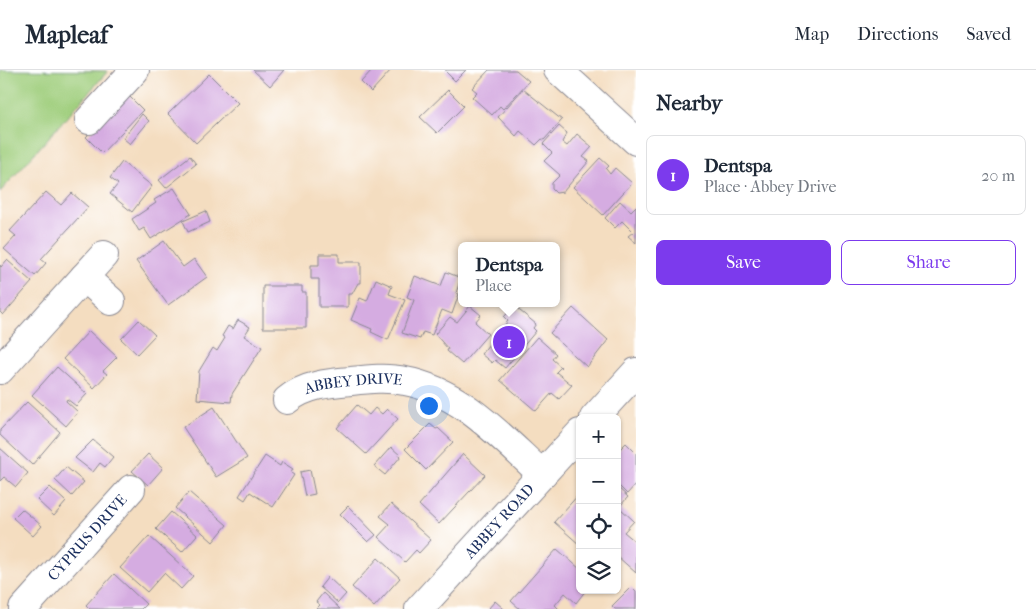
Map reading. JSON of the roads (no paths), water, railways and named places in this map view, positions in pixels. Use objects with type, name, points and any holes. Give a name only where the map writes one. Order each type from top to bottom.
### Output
[{"type":"street","points":[[89,120],[135,70]]},
{"type":"street","points":[[558,70],[636,141]]},
{"type":"street","points":[[0,370],[104,255]]},
{"type":"street","points":[[84,277],[111,301]]},
{"type":"street","points":[[598,414],[636,372]]},
{"type":"street","name":"ABBEY DRIVE","points":[[287,400],[298,391],[313,386],[342,382],[388,379],[419,384],[438,391],[468,408],[542,474]]},
{"type":"street","name":"ABBEY ROAD","points":[[419,609],[576,437]]},
{"type":"street","name":"CYPRUS DRIVE","points":[[23,609],[131,488]]},
{"type":"place","name":"Dentspa","points":[[509,342]]}]
